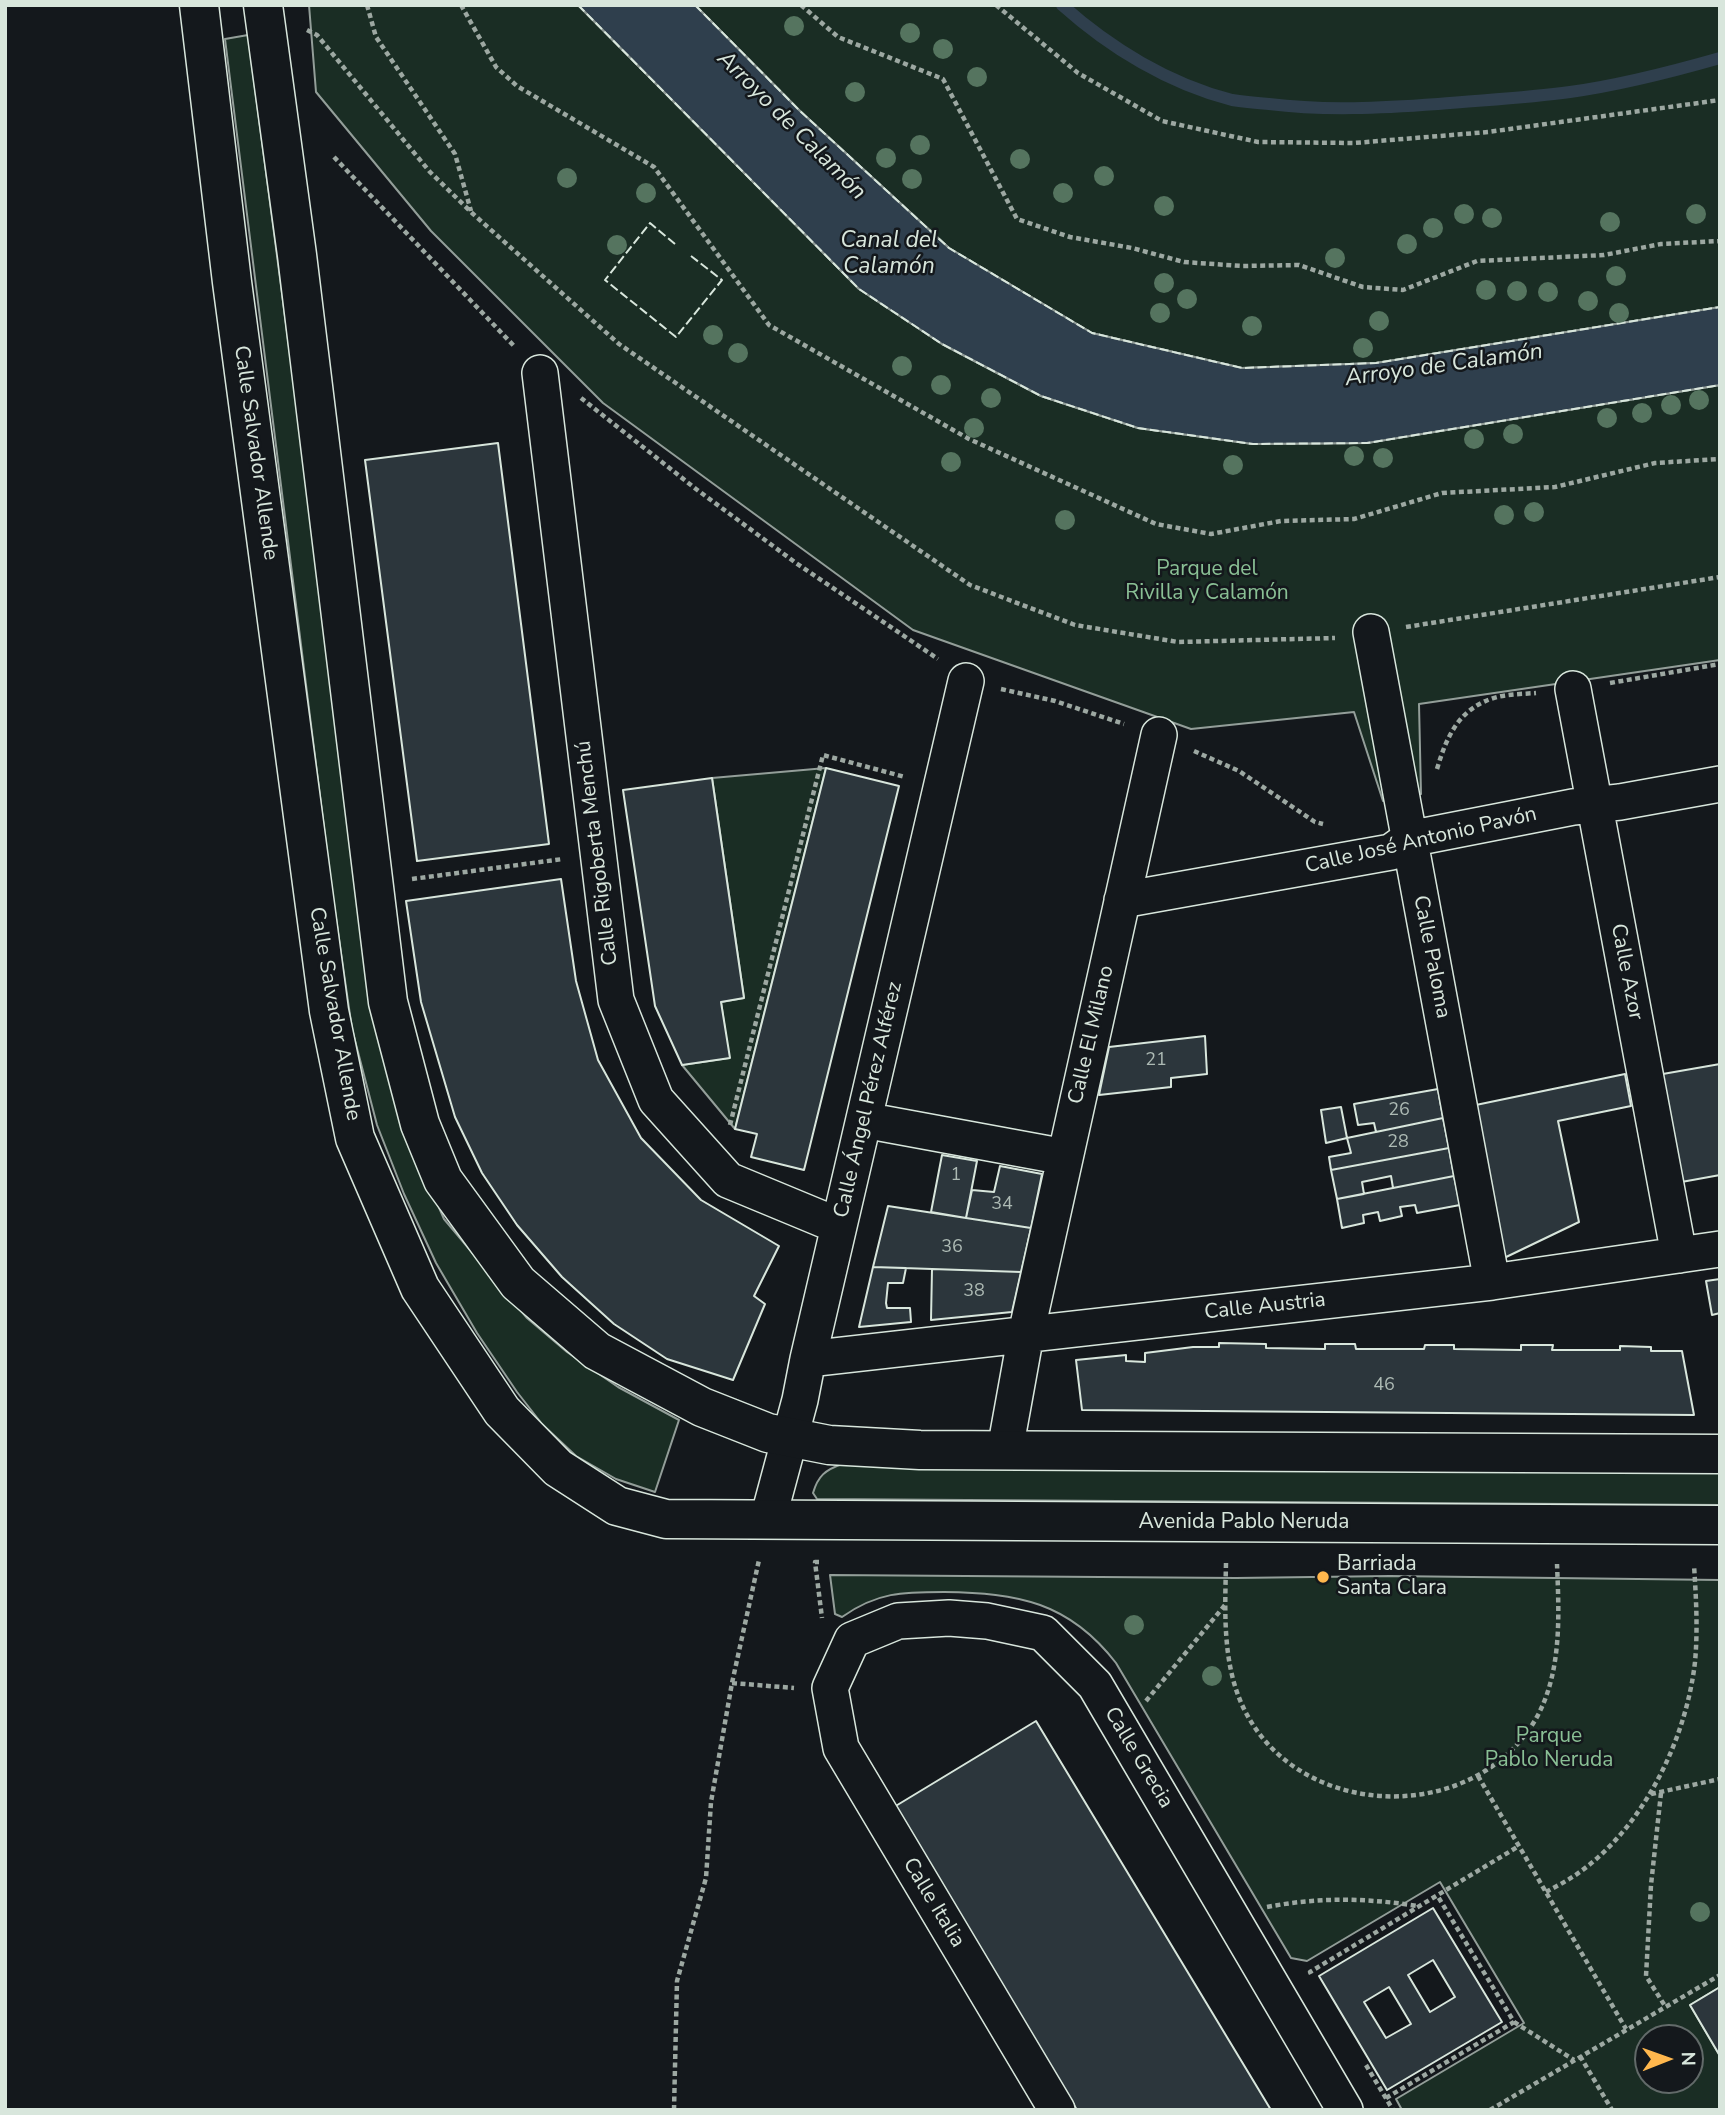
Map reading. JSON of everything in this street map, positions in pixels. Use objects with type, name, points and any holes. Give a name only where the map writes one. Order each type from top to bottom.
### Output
[{"type":"main road","name":"Calle Salvador Allende","points":[[199,5],[232,282],[329,1011],[355,1138],[420,1288],[502,1411],[558,1468],[617,1506],[666,1518],[768,1519]]},
{"type":"main road","points":[[264,8],[297,255],[388,1002],[420,1124],[443,1180],[519,1283],[597,1351],[702,1407],[768,1433],[829,1446],[920,1450],[1720,1454]]},
{"type":"main road","name":"Avenida Pablo Neruda","points":[[768,1519],[1720,1525]]},
{"type":"street","name":"Calle Rigoberta Menchú","points":[[540,373],[616,1000],[656,1100],[728,1180],[839,1226]]},
{"type":"street","name":"Calle Paloma","points":[[1371,632],[1492,1282]]},
{"type":"street","name":"Calle Ángel Pérez Alférez","points":[[768,1519],[800,1400],[966,681]]},
{"type":"street","name":"Calle Azor","points":[[1573,689],[1679,1255]]},
{"type":"street","name":"Calle El Milano","points":[[1004,1450],[1026,1334],[1159,736]]},
{"type":"street","name":"Calle José Antonio Pavón","points":[[1122,900],[1391,852],[1409,839],[1573,807],[1720,784]]},
{"type":"street","points":[[864,1120],[1065,1157]]},
{"type":"street","name":"Calle Austria","points":[[808,1359],[1492,1282],[1720,1249]]},
{"type":"street","name":"Calle Grecia","points":[[852,1640],[898,1620],[948,1618],[987,1620],[1043,1633],[1095,1685],[1345,2110]]},
{"type":"street","points":[[830,1688],[852,1640]]},
{"type":"street","name":"Calle Italia","points":[[830,1688],[841,1748],[1057,2110]]},
{"type":"path","points":[[367,5],[376,37],[455,154],[472,213]]},
{"type":"path","points":[[461,5],[496,67],[517,86],[654,167],[769,325],[969,439],[1156,524],[1212,534],[1281,521],[1354,519],[1441,493],[1555,487],[1655,463],[1720,459]]},
{"type":"path","points":[[801,5],[838,37],[943,79],[1017,219],[1070,237],[1132,248],[1184,262],[1299,264],[1363,287],[1403,290],[1477,261],[1604,255],[1661,244],[1720,242]]},
{"type":"path","points":[[996,5],[1078,73],[1162,121],[1258,142],[1354,143],[1488,132],[1720,100]]},
{"type":"path","points":[[264,8],[317,35],[430,172],[472,213],[620,344],[971,585],[1075,625],[1178,642],[1335,639],[1720,577]]},
{"type":"path","points":[[334,157],[540,373],[586,401],[696,489],[796,563],[938,659],[966,681],[1055,701],[1159,736],[1239,771],[1315,822],[1327,825]]},
{"type":"path","points":[[719,1170],[823,755],[942,786]]},
{"type":"path","points":[[374,884],[598,854]]},
{"type":"path","points":[[674,2110],[677,1981],[706,1878],[711,1802],[732,1684],[768,1519]]},
{"type":"path","points":[[815,1562],[824,1634],[852,1640]]},
{"type":"path","points":[[1226,1563],[1226,1634],[1234,1684],[1245,1711],[1263,1737],[1301,1771],[1344,1791],[1372,1796],[1425,1794],[1448,1788],[1478,1776],[1522,1738],[1536,1718],[1548,1693],[1557,1641],[1557,1564]]},
{"type":"path","points":[[1546,1892],[1574,1876],[1604,1851],[1650,1794],[1673,1750],[1687,1707],[1695,1662],[1697,1630],[1694,1565]]},
{"type":"path","points":[[1122,1730],[1226,1605]]},
{"type":"path","points":[[732,1684],[830,1688]]},
{"type":"path","points":[[1478,1776],[1626,2029]]},
{"type":"path","points":[[1650,1794],[1720,1779]]},
{"type":"path","points":[[1661,1793],[1651,1885],[1646,1976],[1665,2006]]},
{"type":"path","points":[[1310,1972],[1519,1846]]},
{"type":"path","points":[[1437,1895],[1514,2022],[1574,2060]]},
{"type":"path","points":[[1230,1914],[1292,1902],[1342,1898],[1419,1906]]},
{"type":"path","points":[[1490,2110],[1720,1975]]},
{"type":"path","points":[[1386,2098],[1514,2022]]},
{"type":"path","points":[[1580,2056],[1612,2110]]},
{"type":"green space","name":"Parque del Rivilla y Calamón","points":[[309,5],[578,5],[859,289],[942,344],[1041,396],[1138,428],[1253,444],[1367,443],[1720,385],[1720,660],[1419,704],[1421,794],[1383,801],[1354,712],[1191,729],[913,630],[603,403],[431,231],[316,92]]},
{"type":"green space","points":[[695,5],[1720,5],[1720,307],[1376,363],[1242,368],[1092,333],[949,248],[800,111]]},
{"type":"green space","points":[[248,35],[351,818],[413,1148],[444,1219],[527,1318],[567,1352],[618,1387],[679,1420],[655,1492],[616,1479],[576,1456],[542,1424],[517,1392],[477,1333],[436,1263],[404,1194],[377,1125],[352,1029],[331,884],[225,39]]},
{"type":"green space","points":[[826,768],[735,1129],[682,1065],[729,1058],[721,1002],[744,998],[712,778]]},
{"type":"green space","points":[[842,1464],[1720,1471],[1720,1505],[817,1499],[813,1493],[817,1482],[827,1471]]},
{"type":"green space","name":"Parque Pablo Neruda","points":[[830,1575],[1236,1578],[1390,1576],[1720,1580],[1720,1987],[1690,2005],[1701,2024],[1634,2024],[1634,2094],[1704,2094],[1704,2029],[1720,2056],[1720,2110],[1402,2110],[1396,2099],[1524,2023],[1440,1882],[1307,1961],[1291,1958],[1116,1663],[1080,1626],[1040,1605],[1019,1599],[971,1593],[916,1592],[891,1595],[867,1603],[842,1617],[835,1614]]},
{"type":"water","name":"Canal del Calamón","points":[[578,5],[695,5],[800,111],[949,248],[1092,333],[1242,368],[1376,363],[1720,307],[1720,385],[1367,443],[1253,444],[1138,428],[1041,396],[942,344],[859,289]]},
{"type":"building","points":[[498,443],[549,844],[417,861],[365,460]]},
{"type":"building","points":[[826,768],[899,786],[804,1170],[751,1157],[757,1134],[735,1129]]},
{"type":"building","points":[[712,778],[744,998],[721,1002],[730,1058],[682,1065],[655,1006],[623,790]]},
{"type":"building","points":[[561,879],[576,981],[598,1060],[641,1138],[701,1200],[779,1246],[754,1296],[765,1304],[733,1380],[667,1359],[614,1324],[562,1277],[517,1225],[482,1173],[455,1117],[421,1002],[406,901]]},
{"type":"building","points":[[1205,1036],[1207,1074],[1171,1078],[1171,1087],[1099,1095],[1109,1047]]},
{"type":"building","points":[[1720,1064],[1720,1175],[1676,1183],[1657,1075]]},
{"type":"building","points":[[1625,1074],[1631,1106],[1558,1121],[1579,1222],[1502,1259],[1471,1106]]},
{"type":"building","points":[[1438,1089],[1443,1118],[1376,1132],[1374,1123],[1358,1125],[1354,1104]]},
{"type":"building","points":[[1341,1107],[1347,1138],[1326,1143],[1321,1110]]},
{"type":"building","points":[[1443,1118],[1449,1148],[1331,1170],[1329,1157],[1351,1153],[1347,1138]]},
{"type":"building","points":[[1449,1148],[1454,1176],[1393,1188],[1391,1176],[1362,1182],[1364,1194],[1337,1199],[1331,1170]]},
{"type":"building","points":[[942,1155],[977,1161],[966,1218],[931,1212]]},
{"type":"building","points":[[1000,1166],[1042,1174],[1031,1228],[966,1218],[972,1190],[994,1192]]},
{"type":"building","points":[[1454,1176],[1460,1205],[1417,1213],[1415,1205],[1400,1207],[1402,1216],[1380,1221],[1378,1212],[1363,1215],[1364,1223],[1342,1228],[1337,1199]]},
{"type":"building","points":[[888,1206],[1031,1228],[1021,1272],[873,1267]]},
{"type":"building","points":[[873,1267],[906,1268],[903,1283],[888,1283],[886,1303],[887,1308],[910,1308],[911,1322],[859,1327]]},
{"type":"building","points":[[932,1269],[1021,1272],[1012,1312],[931,1320]]},
{"type":"building","points":[[1720,1279],[1720,1313],[1712,1315],[1706,1281]]},
{"type":"building","points":[[1219,1343],[1266,1344],[1266,1348],[1325,1349],[1325,1344],[1355,1344],[1356,1349],[1424,1349],[1425,1345],[1454,1345],[1454,1349],[1521,1350],[1521,1345],[1553,1345],[1552,1350],[1620,1350],[1620,1346],[1651,1347],[1651,1351],[1682,1351],[1694,1415],[1082,1410],[1076,1360],[1126,1355],[1126,1361],[1145,1362],[1145,1353],[1193,1347],[1219,1347]]},
{"type":"building","points":[[1036,1721],[1271,2110],[1077,2110],[894,1807]]},
{"type":"building","points":[[1433,1908],[1502,2022],[1387,2090],[1319,1976]],"holes":[[[1433,1960],[1455,1997],[1430,2012],[1408,1975]],[[1389,1987],[1411,2024],[1386,2038],[1364,2002]]]},
{"type":"building","points":[[1720,1987],[1720,2056],[1704,2029],[1704,2024],[1701,2024],[1690,2005]]},
{"type":"waterway","points":[[1062,5],[1120,50],[1163,74],[1232,100],[1290,106],[1396,107],[1554,94],[1627,82],[1720,58]]},
{"type":"fence","points":[[578,5],[859,289],[942,344],[1041,396],[1138,428],[1253,444],[1367,443],[1720,385]]},
{"type":"fence","points":[[695,5],[800,111],[949,248],[1092,333],[1242,368],[1376,363],[1720,307]]},
{"type":"fence","points":[[675,244],[650,223],[605,280],[676,337],[722,280],[691,256]]},
{"type":"place","name":"Barriada Santa Clara","points":[[1323,1577]]},
{"type":"water label","name":"Arroyo de Calamón","points":[[791,126]]},
{"type":"water label","name":"Arroyo de Calamón","points":[[1444,366]]}]
